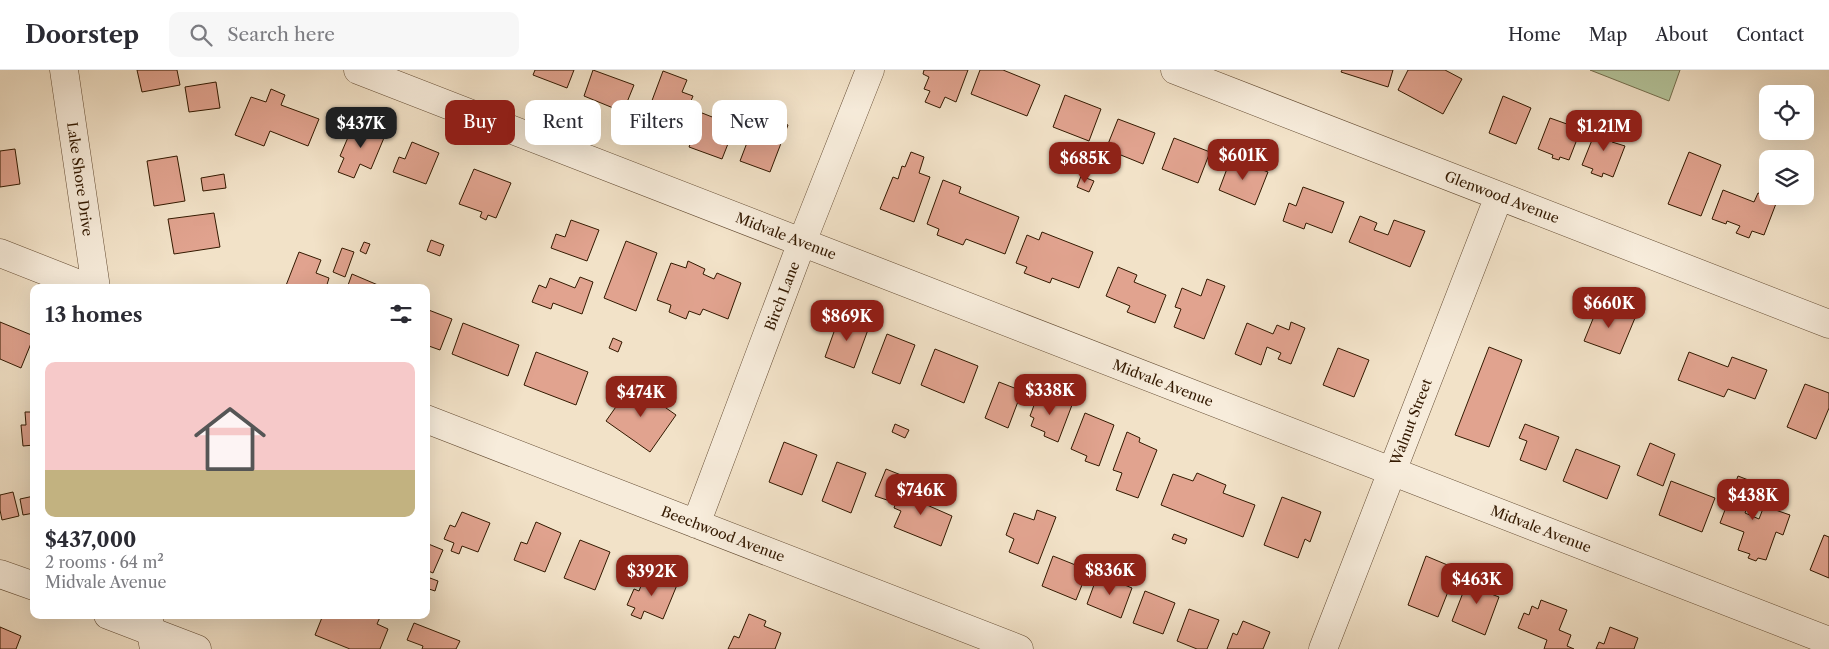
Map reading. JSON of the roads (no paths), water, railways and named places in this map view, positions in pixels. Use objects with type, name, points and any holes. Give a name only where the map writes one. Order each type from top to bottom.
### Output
[{"type":"street","name":"Lake Shore Drive","points":[[64,70],[95,284]]},
{"type":"street","name":"Midvale Avenue","points":[[358,70],[1829,641]]},
{"type":"street","name":"Birch Lane","points":[[696,524],[802,242],[870,70]]},
{"type":"street","name":"Glenwood Avenue","points":[[1174,70],[1829,324]]},
{"type":"street","name":"Walnut Street","points":[[1322,649],[1499,196]]},
{"type":"street","points":[[0,253],[79,284]]},
{"type":"street","name":"Beechwood Avenue","points":[[430,421],[1019,649]]},
{"type":"street","points":[[0,574],[30,585]]},
{"type":"street","points":[[118,619],[197,649]]}]
